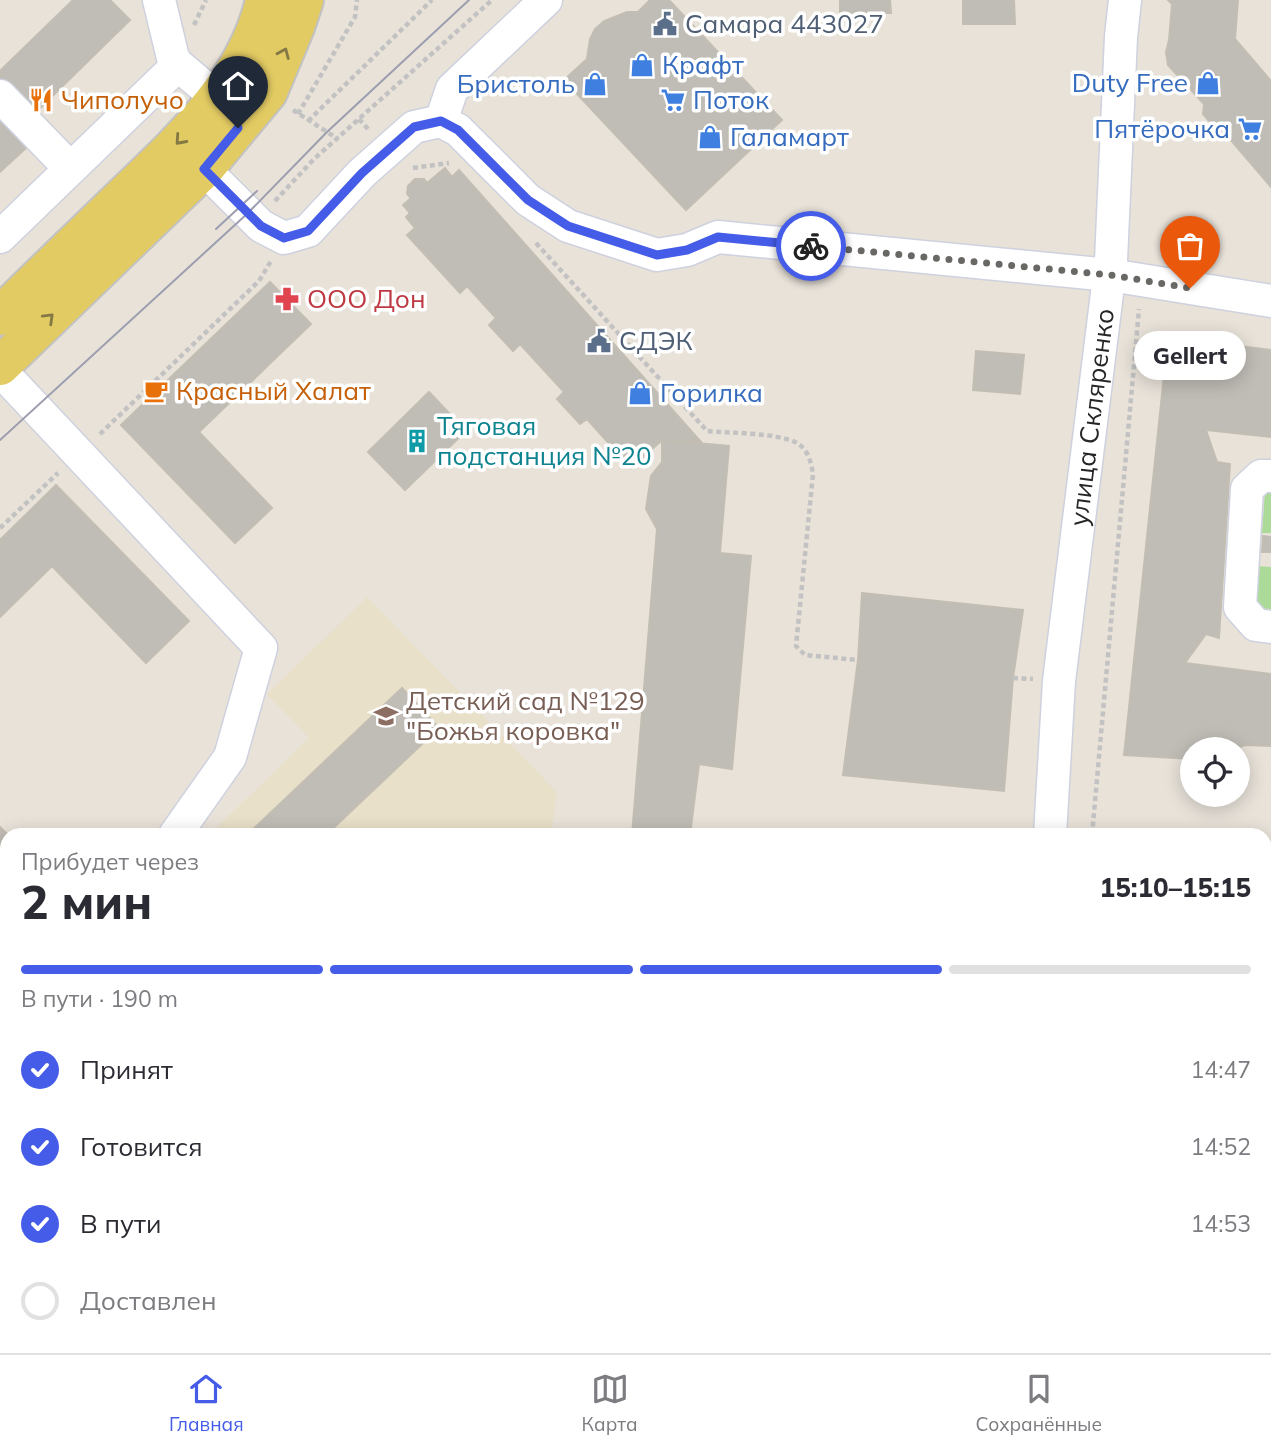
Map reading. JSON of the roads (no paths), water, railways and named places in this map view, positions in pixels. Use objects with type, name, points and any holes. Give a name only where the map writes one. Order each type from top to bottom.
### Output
[{"type":"main road","points":[[0,316],[177,143],[216,97],[237,69],[261,16],[265,0]]},
{"type":"main road","points":[[0,368],[204,169],[268,92],[295,27],[303,0]]},
{"type":"street","points":[[159,0],[173,58],[216,97]]},
{"type":"street","points":[[441,121],[452,89],[546,0]]},
{"type":"street","name":"улица Скляренко","points":[[1050,828],[1059,681],[1110,275],[1125,0]]},
{"type":"street","points":[[0,237],[178,65]]},
{"type":"street","points":[[0,96],[63,161]]},
{"type":"street","points":[[204,169],[272,232],[308,231],[362,173],[414,127],[441,121],[458,130],[528,200],[568,226],[657,255],[687,250],[718,237],[1110,275],[1271,300]]},
{"type":"street","points":[[0,368],[261,648],[230,757],[181,828]]},
{"type":"street","points":[[1271,476],[1261,476],[1247,489],[1240,607],[1256,625],[1271,626]]},
{"type":"tram line","points":[[0,440],[248,213],[327,132],[469,0]]},
{"type":"tram line","points":[[216,229],[257,191]]},
{"type":"place","name":"Самара 443027","points":[[665,24]]},
{"type":"place","name":"Крафт","points":[[642,65]]},
{"type":"place","name":"Duty Free","points":[[1208,83]]},
{"type":"place","name":"Бристоль","points":[[595,84]]},
{"type":"place","name":"Чиполучо","points":[[41,100]]},
{"type":"place","name":"Поток","points":[[673,100]]},
{"type":"place","name":"Пятёрочка","points":[[1250,129]]},
{"type":"place","name":"Галамарт","points":[[710,137]]},
{"type":"place","name":"Gellert","points":[[1190,288]]},
{"type":"place","name":"ООО Дон","points":[[287,299]]},
{"type":"place","name":"СДЭК","points":[[599,341]]},
{"type":"place","name":"Красный Халат","points":[[156,391]]},
{"type":"place","name":"Горилка","points":[[640,393]]},
{"type":"place","name":"Тяговая подстанция №20","points":[[417,441]]},
{"type":"place","name":"Детский сад №129 \"Божья коровка\"","points":[[386,716]]}]
